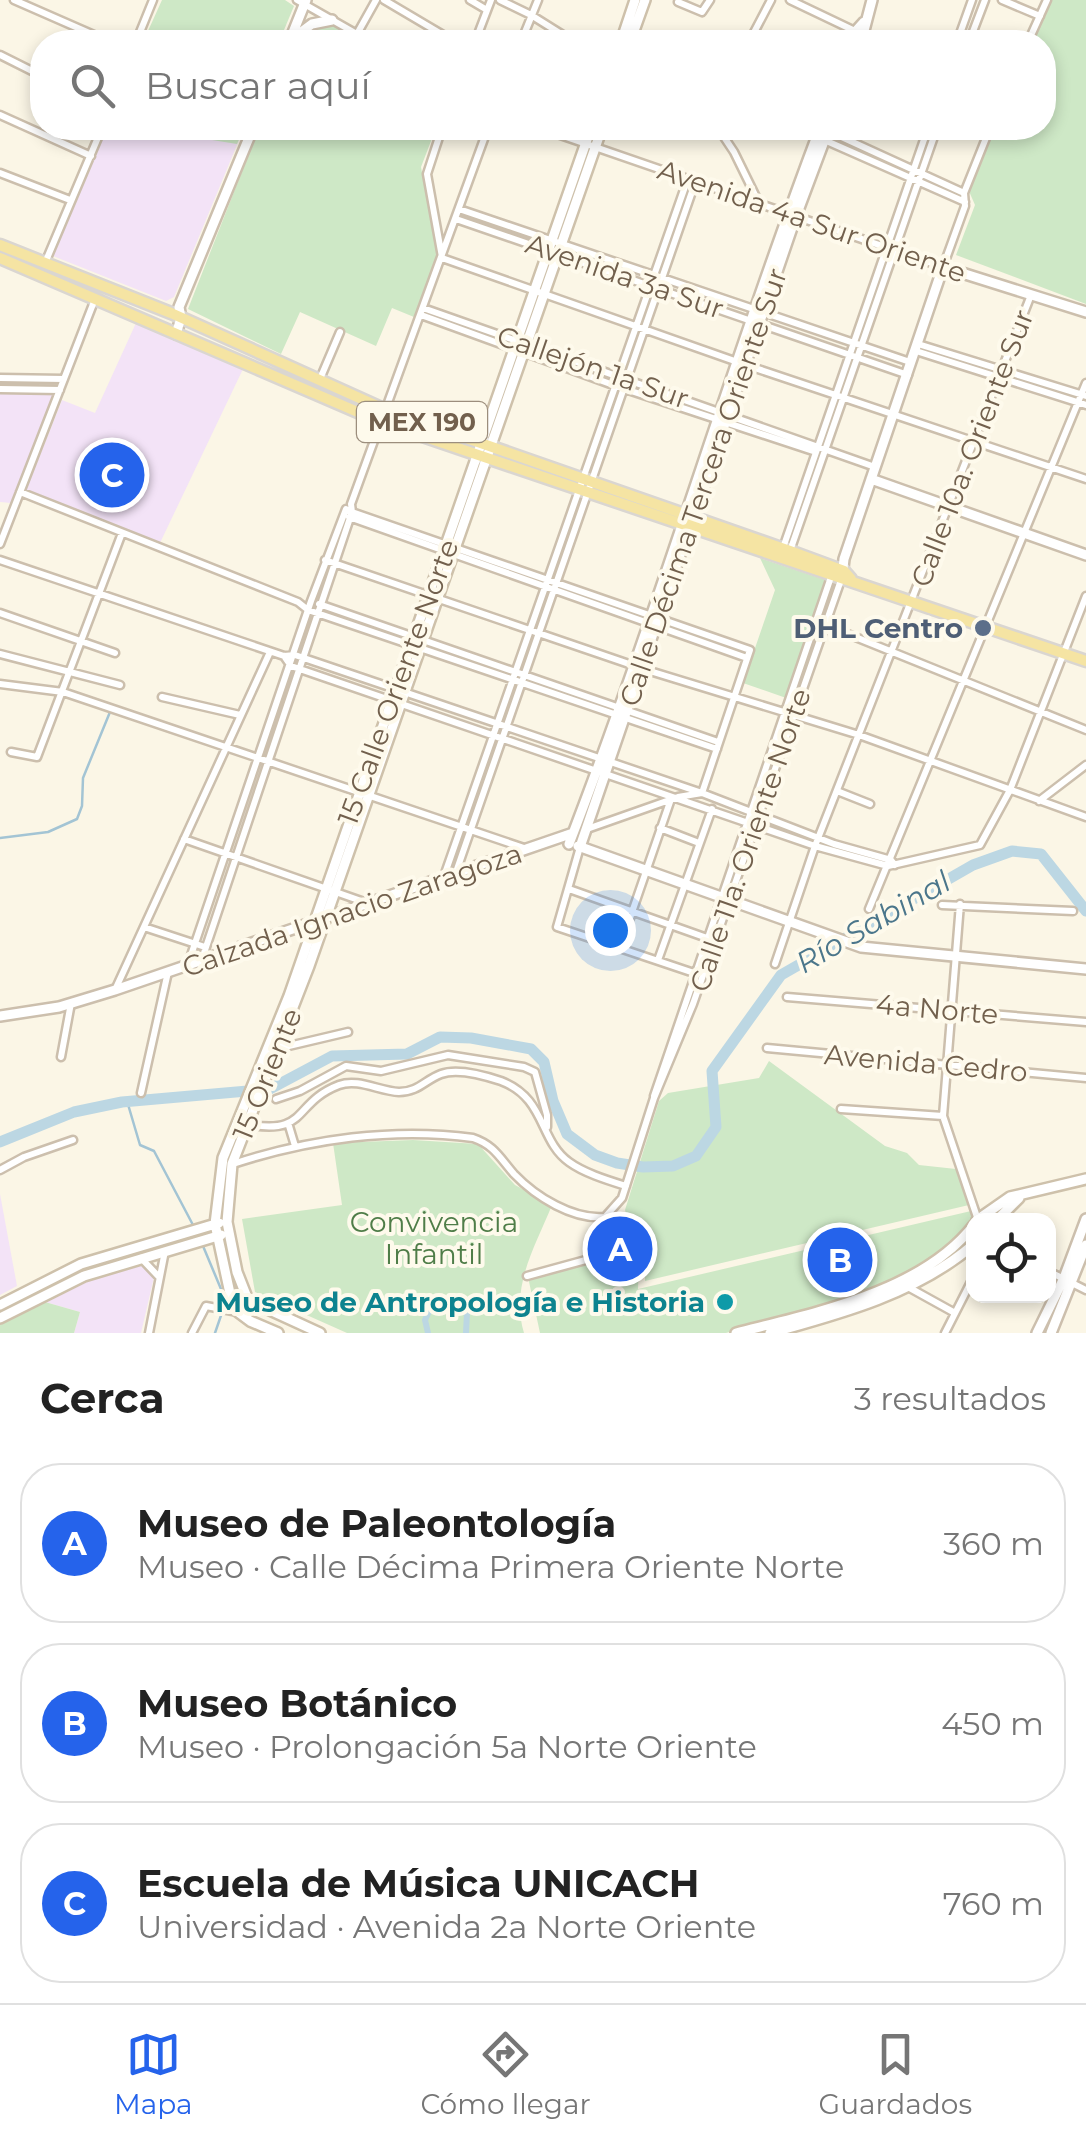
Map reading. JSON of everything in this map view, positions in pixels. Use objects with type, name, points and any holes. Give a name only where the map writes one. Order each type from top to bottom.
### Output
[{"type":"main road","name":"MEX 190","points":[[0,245],[177,313],[319,380],[384,416]]},
{"type":"main road","name":"MEX 190","points":[[0,258],[176,334],[384,416],[841,572]]},
{"type":"main road","name":"MEX 190","points":[[688,521],[786,550],[912,602],[1086,661]]},
{"type":"street","points":[[14,0],[83,30]]},
{"type":"street","points":[[141,30],[152,0]]},
{"type":"street","points":[[359,30],[376,0]]},
{"type":"street","points":[[384,0],[435,30]]},
{"type":"street","points":[[470,0],[487,10]]},
{"type":"street","points":[[480,30],[491,0]]},
{"type":"street","points":[[500,0],[555,30]]},
{"type":"street","points":[[526,30],[538,0]]},
{"type":"street","points":[[625,30],[636,0]]},
{"type":"street","points":[[634,30],[645,0]]},
{"type":"street","points":[[678,2],[702,12],[710,0]]},
{"type":"street","points":[[756,30],[770,0]]},
{"type":"street","points":[[790,0],[844,30]]},
{"type":"street","points":[[861,30],[872,0]]},
{"type":"street","points":[[961,30],[972,0]]},
{"type":"street","points":[[974,30],[985,0]]},
{"type":"street","points":[[1002,0],[1040,16]]},
{"type":"street","points":[[1034,30],[1048,0]]},
{"type":"street","points":[[293,30],[302,1],[350,30]]},
{"type":"street","points":[[304,30],[312,24],[332,20]]},
{"type":"street","points":[[0,55],[30,70]]},
{"type":"street","points":[[0,115],[30,129]]},
{"type":"street","points":[[55,140],[91,156]]},
{"type":"street","points":[[45,264],[97,140]]},
{"type":"street","points":[[176,334],[177,313],[249,140]]},
{"type":"street","points":[[438,140],[427,174],[442,258]]},
{"type":"street","points":[[298,656],[320,609],[349,511],[484,140]]},
{"type":"street","name":"Avenida 4a Sur Oriente","points":[[573,140],[885,248],[1086,312]]},
{"type":"street","points":[[590,140],[590,146]]},
{"type":"street","points":[[590,146],[594,140]]},
{"type":"street","points":[[725,140],[759,202]]},
{"type":"street","name":"Calle Décima Tercera Oriente Sur","points":[[580,847],[620,713],[820,140]]},
{"type":"street","points":[[840,140],[913,180],[965,198]]},
{"type":"street","points":[[844,140],[917,171],[965,198]]},
{"type":"street","points":[[917,171],[925,140]]},
{"type":"street","points":[[786,550],[857,357],[857,344],[885,248],[931,140]]},
{"type":"street","points":[[944,266],[986,140]]},
{"type":"street","name":"15 Calle Oriente Norte","points":[[320,920],[590,146]]},
{"type":"street","points":[[0,173],[70,200]]},
{"type":"street","points":[[840,395],[848,354],[857,344],[895,250],[913,180]]},
{"type":"street","points":[[442,880],[530,629],[586,485],[620,387],[649,284],[691,182]]},
{"type":"street","points":[[622,378],[663,276],[691,182]]},
{"type":"street","name":"Avenida 3a Sur","points":[[460,209],[912,363]]},
{"type":"street","name":"Avenida 3a Sur","points":[[456,219],[908,375]]},
{"type":"street","points":[[518,239],[521,229]]},
{"type":"street","points":[[602,268],[607,257]]},
{"type":"street","points":[[442,258],[1086,479]]},
{"type":"street","name":"Calle 11a. Oriente Norte","points":[[626,1185],[751,823],[825,624],[944,266]]},
{"type":"street","name":"Calle 10a. Oriente Sur","points":[[775,964],[817,842],[1032,294]]},
{"type":"street","points":[[0,544],[95,299]]},
{"type":"street","name":"Callejón 1a Sur","points":[[422,312],[586,370],[622,378],[723,417]]},
{"type":"street","points":[[163,328],[177,313]]},
{"type":"street","points":[[812,341],[816,330]]},
{"type":"street","points":[[319,380],[340,332]]},
{"type":"street","points":[[917,347],[1083,399]]},
{"type":"street","name":"Callejón 1a Sur","points":[[586,370],[620,387],[875,467]]},
{"type":"street","points":[[0,378],[64,379]]},
{"type":"street","points":[[868,909],[891,864],[1051,467],[1083,399],[1086,383]]},
{"type":"street","points":[[0,389],[60,390]]},
{"type":"street","points":[[871,478],[1086,554]]},
{"type":"street","points":[[454,876],[557,587],[586,485]]},
{"type":"street","points":[[20,492],[513,682],[718,746]]},
{"type":"street","points":[[349,511],[545,588],[557,587]]},
{"type":"street","points":[[202,961],[269,761],[309,606],[325,560],[349,511]]},
{"type":"street","points":[[10,752],[37,757],[122,533]]},
{"type":"street","points":[[449,550],[548,580],[557,587],[748,654],[702,793]]},
{"type":"street","points":[[0,560],[270,652],[298,656],[494,734],[702,793],[755,812],[817,842]]},
{"type":"street","points":[[325,560],[636,667],[859,735],[1086,818]]},
{"type":"street","name":"Calle 11a. Oriente Norte","points":[[790,714],[816,622],[841,572]]},
{"type":"street","points":[[284,656],[295,667],[508,727],[674,798],[891,864],[980,845],[1010,790],[1086,596]]},
{"type":"street","points":[[0,613],[115,653]]},
{"type":"street","points":[[816,622],[1086,730]]},
{"type":"street","points":[[417,644],[516,672],[620,713]]},
{"type":"street","points":[[115,990],[270,652]]},
{"type":"street","points":[[0,654],[120,685]]},
{"type":"street","points":[[188,966],[224,853],[295,667]]},
{"type":"street","points":[[0,684],[64,692],[530,850]]},
{"type":"street","points":[[162,697],[240,714]]},
{"type":"street","name":"Calle Décima Tercera Oriente Sur","points":[[570,839],[603,765]]},
{"type":"street","points":[[1040,801],[1086,766]]},
{"type":"street","points":[[837,792],[870,804]]},
{"type":"street","points":[[702,793],[674,798],[586,829],[570,839],[580,847],[858,947],[1086,968]]},
{"type":"street","points":[[620,948],[645,868],[674,798]]},
{"type":"street","points":[[658,960],[712,809]]},
{"type":"street","points":[[660,828],[699,843]]},
{"type":"street","points":[[184,839],[369,904]]},
{"type":"street","name":"Calzada Ignacio Zaragoza","points":[[0,1016],[72,1003],[115,990],[556,840],[570,839]]},
{"type":"street","points":[[580,847],[557,927],[694,974]]},
{"type":"street","points":[[569,889],[707,938]]},
{"type":"street","name":"Calle 11a. Oriente Norte","points":[[689,1003],[694,974],[725,898]]},
{"type":"street","points":[[960,904],[944,1116],[973,1213]]},
{"type":"street","points":[[942,905],[1072,910]]},
{"type":"street","name":"15 Oriente","points":[[222,1229],[224,1158],[273,1050],[320,920]]},
{"type":"street","points":[[144,927],[206,947]]},
{"type":"street","points":[[141,1093],[168,972]]},
{"type":"street","name":"4a Norte","points":[[787,997],[1086,1022]]},
{"type":"street","points":[[61,1057],[72,1003]]},
{"type":"street","points":[[273,1050],[348,1032]]},
{"type":"street","name":"Avenida Cedro","points":[[767,1048],[1086,1078]]},
{"type":"street","points":[[276,1098],[300,1091],[346,1066],[381,1071],[448,1055],[535,1072],[547,1115],[546,1128]]},
{"type":"street","points":[[232,1164],[296,1146],[382,1136],[473,1138],[498,1152],[514,1173],[542,1196],[575,1214],[605,1217],[616,1209],[626,1185],[569,1162],[554,1148],[537,1108],[519,1091],[503,1082],[458,1072],[440,1074],[411,1091],[342,1084],[316,1098],[288,1126],[272,1128],[242,1122]]},
{"type":"street","points":[[841,1109],[944,1116]]},
{"type":"street","name":"15 Oriente","points":[[222,1229],[242,1122]]},
{"type":"street","points":[[288,1126],[296,1146]]},
{"type":"street","points":[[0,1170],[73,1140]]},
{"type":"street","points":[[988,1213],[1010,1197],[1086,1179]]},
{"type":"street","points":[[1004,1213],[1021,1196]]},
{"type":"street","points":[[528,1276],[593,1258],[605,1217]]},
{"type":"street","points":[[1050,1333],[1086,1218]]},
{"type":"street","points":[[0,1305],[54,1275],[94,1260],[199,1228],[222,1229]]},
{"type":"street","points":[[0,1318],[99,1272],[222,1229]]},
{"type":"street","points":[[222,1229],[234,1311]]},
{"type":"street","points":[[222,1229],[248,1300],[320,1333]]},
{"type":"street","points":[[904,1283],[956,1248],[966,1235]]},
{"type":"street","points":[[1037,1333],[1086,1246]]},
{"type":"street","points":[[151,1332],[165,1250]]},
{"type":"street","points":[[770,1333],[868,1299],[957,1259],[966,1251]]},
{"type":"street","points":[[141,1258],[160,1278]]},
{"type":"street","points":[[94,1260],[99,1272]]},
{"type":"street","points":[[1056,1274],[1086,1290]]},
{"type":"street","points":[[904,1283],[955,1313]]},
{"type":"street","points":[[945,1333],[966,1292]]},
{"type":"street","points":[[736,1333],[868,1299]]},
{"type":"street","points":[[192,1333],[203,1309],[210,1306],[234,1311],[278,1333]]},
{"type":"shaded area","points":[[101,140],[239,140],[174,297],[166,301],[53,256]]},
{"type":"shaded area","points":[[136,323],[243,369],[159,545],[25,493],[62,400],[95,413]]},
{"type":"shaded area","points":[[0,393],[55,393],[11,503],[0,502]]},
{"type":"shaded area","points":[[0,1194],[17,1286],[0,1295]]},
{"type":"shaded area","points":[[139,1264],[154,1277],[141,1333],[74,1333],[80,1312],[45,1302],[91,1279]]},
{"type":"green space","points":[[162,0],[285,0],[294,6],[284,30],[148,30]]},
{"type":"green space","points":[[1052,0],[1086,0],[1086,304],[956,255],[975,205],[968,189],[990,140],[1056,140],[1056,30],[1038,30]]},
{"type":"green space","points":[[331,24],[341,30],[309,30]]},
{"type":"green space","points":[[254,140],[431,140],[421,167],[438,259],[414,317],[392,308],[376,346],[300,312],[281,354],[188,309]]},
{"type":"green space","points":[[760,558],[829,581],[789,699],[743,683],[775,590]]},
{"type":"green space","points":[[769,1061],[885,1146],[907,1153],[919,1165],[956,1169],[969,1205],[645,1281],[645,1237],[628,1220],[625,1210],[659,1101],[668,1093],[759,1078]]},
{"type":"green space","name":"Convivencia Infantil","points":[[413,1140],[478,1144],[515,1185],[552,1205],[522,1283],[520,1316],[524,1333],[347,1333],[255,1292],[242,1219],[342,1205],[333,1143]]},
{"type":"green space","points":[[971,1211],[972,1213],[966,1213],[966,1230],[948,1250],[869,1292],[726,1333],[540,1333],[528,1277],[593,1260],[612,1221],[633,1230],[640,1239],[638,1289]]},
{"type":"green space","points":[[45,1302],[80,1312],[74,1333],[0,1333],[0,1325]]},
{"type":"waterway","points":[[0,838],[48,832],[77,819],[82,806],[83,778],[110,712]]},
{"type":"waterway","name":"Río Sabinal","points":[[0,1142],[74,1112],[122,1102],[270,1089],[332,1056],[407,1054],[440,1037],[471,1038],[531,1049],[544,1062],[553,1101],[567,1134],[595,1155],[643,1167],[673,1166],[696,1156],[716,1127],[712,1071],[781,975],[973,865],[1012,851],[1041,854],[1086,911]]},
{"type":"waterway","points":[[127,1101],[140,1145],[154,1151],[193,1225]]},
{"type":"waterway","points":[[203,1246],[226,1301],[215,1333]]},
{"type":"waterway","points":[[428,1333],[425,1320],[431,1307],[450,1301],[467,1313],[466,1333]]},
{"type":"place","name":"Escuela de Música UNICACH","points":[[112,475]]},
{"type":"place","name":"DHL Centro","points":[[983,628]]},
{"type":"place","name":"Museo de Paleontología","points":[[620,1249]]},
{"type":"place","name":"Museo Botánico","points":[[840,1260]]},
{"type":"place","name":"Museo de Antropología e Historia","points":[[725,1302]]}]
